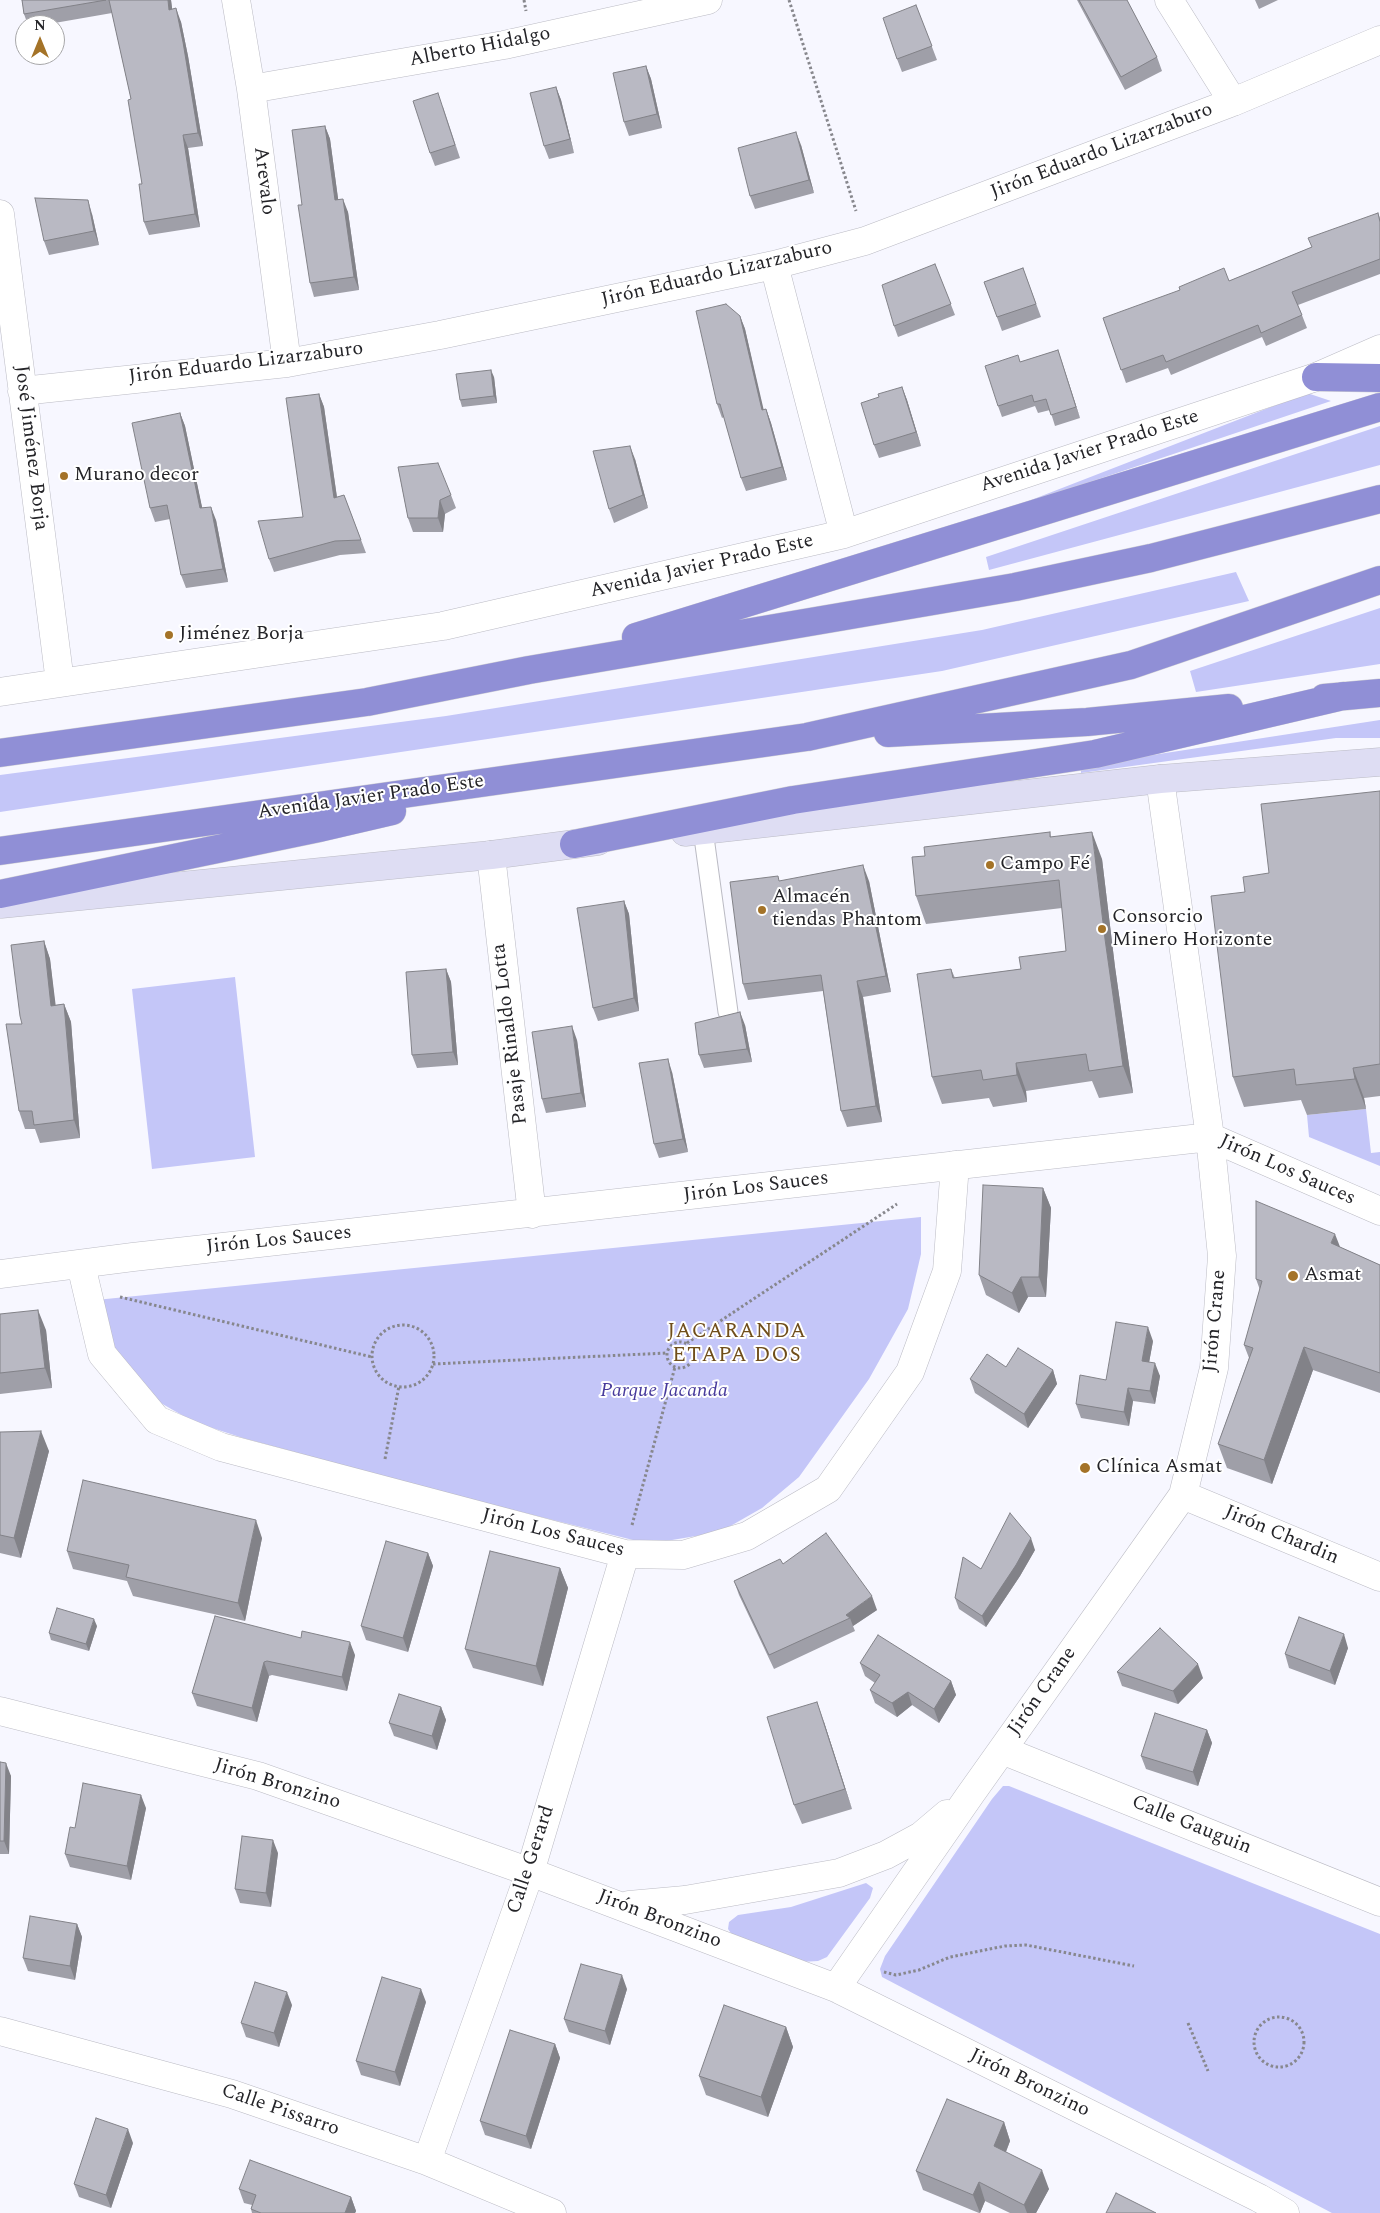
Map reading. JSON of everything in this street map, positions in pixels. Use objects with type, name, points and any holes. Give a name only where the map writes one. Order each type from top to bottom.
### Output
[{"type":"highway","points":[[1316,377],[1380,378]]},
{"type":"highway","points":[[529,670],[1380,407]]},
{"type":"highway","points":[[0,753],[367,702],[529,670],[1015,587],[1151,558],[1380,499]]},
{"type":"highway","name":"Avenida Javier Prado Este","points":[[0,851],[807,737],[1131,665],[1380,580]]},
{"type":"highway","points":[[807,737],[1087,722],[1343,696],[1380,694]]},
{"type":"highway","points":[[574,844],[793,800],[1095,754],[1343,696]]},
{"type":"highway","points":[[0,741],[367,702]]},
{"type":"highway","points":[[0,894],[319,828],[563,770]]},
{"type":"street","name":"Arevalo","points":[[236,0],[251,89],[286,363]]},
{"type":"street","name":"Alberto Hidalgo","points":[[251,89],[504,46],[708,0]]},
{"type":"street","points":[[1169,0],[1233,102]]},
{"type":"street","name":"Jirón Eduardo Lizarzaburo","points":[[22,391],[286,363],[440,335],[774,265],[866,240],[1233,102],[1380,40]]},
{"type":"street","name":"José Jiménez Borja","points":[[0,214],[60,682]]},
{"type":"street","points":[[774,265],[844,534]]},
{"type":"street","name":"Avenida Javier Prado Este","points":[[0,692],[443,626],[844,534],[1316,377],[1380,349]]},
{"type":"street","points":[[0,904],[491,854],[1160,779],[1380,762]]},
{"type":"street","name":"Jirón Crane","points":[[836,1988],[1183,1495],[1214,1368],[1222,1256],[1210,1138],[1160,779]]},
{"type":"street","name":"Pasaje Rinaldo Lotta","points":[[491,854],[532,1214]]},
{"type":"street","name":"Jirón Los Sauces","points":[[0,1274],[84,1277],[143,1256],[1210,1138],[1380,1211]]},
{"type":"street","name":"Jirón Los Sauces","points":[[84,1277],[102,1354],[157,1420],[221,1447],[624,1554],[683,1555],[747,1536],[828,1490],[910,1372],[947,1271],[955,1165]]},
{"type":"street","name":"Jirón Chardin","points":[[1183,1495],[1380,1577]]},
{"type":"street","name":"Calle Gerard","points":[[427,2161],[530,1872],[624,1554]]},
{"type":"street","name":"Jirón Bronzino","points":[[0,1711],[258,1776],[530,1872],[836,1988],[1251,2194],[1285,2213]]},
{"type":"street","name":"Calle Gauguin","points":[[1002,1750],[1380,1902]]},
{"type":"street","name":"Jirón Crane","points":[[622,1906],[685,1900],[839,1873],[886,1856],[921,1836],[970,1796]]},
{"type":"street","name":"Calle Pissarro","points":[[0,2031],[232,2094],[427,2161],[552,2213]]},
{"type":"lane","points":[[702,830],[728,1012]]},
{"type":"path","points":[[524,0],[526,11]]},
{"type":"path","points":[[788,0],[866,240]]},
{"type":"path","points":[[687,1343],[693,1354],[690,1362],[684,1367],[675,1367],[668,1361],[667,1353],[674,1343],[687,1343],[898,1203]]},
{"type":"path","points":[[84,1277],[372,1357]]},
{"type":"path","points":[[406,1325],[417,1328],[432,1343],[434,1353],[433,1364],[424,1379],[408,1386],[389,1383],[380,1376],[375,1367],[372,1357],[374,1346],[378,1337],[386,1330],[406,1325]]},
{"type":"path","points":[[433,1364],[667,1353]]},
{"type":"path","points":[[624,1554],[675,1367]]},
{"type":"path","points":[[379,1490],[399,1386]]},
{"type":"path","points":[[881,1972],[896,1975],[919,1970],[950,1957],[1005,1946],[1026,1945],[1134,1966]]},
{"type":"path","points":[[1280,2017],[1288,2018],[1300,2028],[1304,2036],[1304,2046],[1302,2054],[1289,2066],[1273,2067],[1259,2058],[1254,2048],[1254,2039],[1258,2027],[1264,2022],[1280,2017]]},
{"type":"path","points":[[1188,2023],[1208,2071]]},
{"type":"green space","points":[[1307,393],[1331,401],[995,514]]},
{"type":"green space","points":[[1380,426],[1380,465],[989,570],[986,557]]},
{"type":"green space","points":[[1236,572],[1249,601],[942,671],[0,812],[0,775],[446,716],[982,630]]},
{"type":"green space","points":[[1380,608],[1380,664],[1196,692],[1190,671]]},
{"type":"green space","points":[[1380,720],[1380,738],[1336,738],[1081,773],[1081,766]]},
{"type":"green space","points":[[235,977],[255,1157],[152,1169],[132,989]]},
{"type":"green space","points":[[1366,1109],[1371,1153],[1380,1152],[1380,1166],[1309,1137],[1307,1115]]},
{"type":"green space","name":"Parque Jacanda","points":[[921,1217],[921,1254],[908,1309],[869,1379],[799,1477],[762,1508],[720,1532],[660,1542],[641,1542],[445,1493],[243,1438],[194,1422],[159,1402],[109,1348],[96,1300]]},
{"type":"green space","points":[[1003,1786],[1009,1786],[1380,1934],[1380,2213],[1332,2213],[882,1977],[880,1969],[885,1956],[992,1799]]},
{"type":"green space","points":[[866,1883],[873,1888],[870,1898],[827,1957],[818,1961],[801,1962],[733,1936],[728,1929],[729,1922],[738,1915],[791,1907]]},
{"type":"building","points":[[22,0],[106,0],[24,14]]},
{"type":"building","points":[[109,0],[168,0],[169,10],[176,8],[198,133],[183,135],[195,214],[144,222],[139,184],[142,184],[128,100],[131,99]]},
{"type":"building","points":[[1079,0],[1127,0],[1157,57],[1121,77]]},
{"type":"building","points":[[916,5],[932,46],[897,59],[883,18]]},
{"type":"building","points":[[646,66],[657,114],[624,122],[613,73]]},
{"type":"building","points":[[556,87],[570,139],[544,146],[530,93]]},
{"type":"building","points":[[438,93],[455,145],[430,153],[413,101]]},
{"type":"building","points":[[325,126],[335,200],[343,199],[354,277],[310,283],[298,205],[302,205],[292,130]]},
{"type":"building","points":[[796,132],[809,180],[750,196],[738,148]]},
{"type":"building","points":[[35,198],[88,200],[94,231],[44,241]]},
{"type":"building","points":[[1378,213],[1380,222],[1380,259],[1292,292],[1302,315],[1261,333],[1258,325],[1166,362],[1163,355],[1121,370],[1103,318],[1180,290],[1179,287],[1224,268],[1229,281],[1312,247],[1308,238]]},
{"type":"building","points":[[935,264],[951,304],[894,326],[882,285]]},
{"type":"building","points":[[1023,268],[1036,304],[997,317],[984,282]]},
{"type":"building","points":[[726,304],[740,316],[762,410],[766,409],[782,467],[741,478],[720,404],[717,404],[696,311]]},
{"type":"building","points":[[1058,350],[1076,407],[1051,415],[1046,399],[1034,402],[1032,395],[998,406],[985,366],[1018,355],[1020,362]]},
{"type":"building","points":[[491,370],[494,396],[460,400],[456,374]]},
{"type":"building","points":[[902,387],[916,432],[874,445],[861,403],[879,397],[878,394]]},
{"type":"building","points":[[319,394],[334,498],[344,495],[361,540],[335,541],[269,559],[258,521],[303,517],[286,398]]},
{"type":"building","points":[[180,413],[200,508],[211,507],[223,569],[181,575],[167,505],[150,508],[132,423]]},
{"type":"building","points":[[630,446],[643,495],[609,509],[593,451]]},
{"type":"building","points":[[438,463],[451,495],[440,500],[438,518],[408,518],[398,467]]},
{"type":"building","points":[[1380,791],[1380,1064],[1353,1068],[1355,1079],[1296,1085],[1294,1069],[1233,1077],[1211,896],[1245,892],[1243,877],[1269,873],[1261,804]]},
{"type":"building","points":[[1050,832],[1050,837],[1092,832],[1123,1066],[1089,1071],[1086,1054],[1016,1063],[1017,1075],[983,1080],[981,1070],[932,1077],[917,974],[951,969],[953,978],[1021,969],[1019,957],[1066,951],[1059,880],[916,896],[912,857],[925,856],[924,847]]},
{"type":"building","points":[[863,865],[886,976],[857,981],[876,1106],[841,1111],[821,975],[743,984],[730,882],[778,876],[779,881]]},
{"type":"building","points":[[624,901],[634,998],[593,1008],[577,908]]},
{"type":"building","points":[[44,941],[51,1006],[64,1004],[74,1120],[34,1125],[32,1111],[19,1111],[6,1024],[22,1024],[11,945]]},
{"type":"building","points":[[446,969],[453,1052],[412,1055],[406,972]]},
{"type":"building","points":[[740,1012],[747,1049],[699,1055],[695,1023]]},
{"type":"building","points":[[572,1026],[581,1093],[542,1099],[532,1032]]},
{"type":"building","points":[[668,1059],[683,1139],[654,1144],[639,1063]]},
{"type":"building","points":[[983,1185],[1043,1188],[1039,1277],[1021,1277],[1012,1293],[979,1275]]},
{"type":"building","points":[[1256,1201],[1335,1234],[1331,1243],[1380,1265],[1380,1373],[1304,1347],[1264,1460],[1218,1444],[1253,1348],[1244,1345],[1262,1281],[1256,1279]]},
{"type":"building","points":[[38,1310],[45,1368],[0,1373],[0,1314]]},
{"type":"building","points":[[1116,1322],[1148,1327],[1142,1361],[1155,1363],[1150,1391],[1128,1388],[1124,1412],[1076,1404],[1080,1375],[1106,1380]]},
{"type":"building","points":[[1018,1348],[1053,1370],[1024,1414],[970,1379],[987,1354],[1006,1367]]},
{"type":"building","points":[[41,1431],[14,1538],[0,1535],[0,1432]]},
{"type":"building","points":[[83,1480],[256,1520],[238,1603],[126,1577],[129,1565],[67,1551]]},
{"type":"building","points":[[1010,1513],[1031,1538],[1016,1565],[982,1616],[955,1598],[963,1557],[981,1569]]},
{"type":"building","points":[[826,1533],[872,1596],[846,1615],[850,1618],[769,1655],[734,1581],[780,1559],[783,1564]]},
{"type":"building","points":[[386,1541],[428,1553],[403,1638],[361,1626]]},
{"type":"building","points":[[490,1551],[560,1568],[536,1666],[465,1649]]},
{"type":"building","points":[[57,1608],[94,1619],[86,1644],[49,1633]]},
{"type":"building","points":[[215,1616],[301,1638],[302,1631],[350,1642],[342,1677],[267,1661],[264,1662],[252,1708],[192,1693]]},
{"type":"building","points":[[1299,1617],[1344,1634],[1330,1671],[1285,1654]]},
{"type":"building","points":[[1160,1628],[1198,1664],[1173,1691],[1117,1672]]},
{"type":"building","points":[[878,1635],[951,1681],[934,1709],[908,1692],[892,1703],[870,1690],[880,1675],[860,1663]]},
{"type":"building","points":[[399,1694],[441,1707],[432,1736],[389,1723]]},
{"type":"building","points":[[817,1702],[845,1789],[794,1805],[767,1717]]},
{"type":"building","points":[[1155,1713],[1207,1730],[1193,1772],[1141,1756]]},
{"type":"building","points":[[0,1762],[6,1763],[4,1841],[0,1841]]},
{"type":"building","points":[[83,1783],[141,1795],[127,1866],[65,1854],[70,1827],[75,1828]]},
{"type":"building","points":[[242,1836],[273,1840],[266,1893],[235,1889]]},
{"type":"building","points":[[30,1916],[77,1924],[70,1966],[23,1958]]},
{"type":"building","points":[[581,1964],[622,1975],[605,2031],[564,2019]]},
{"type":"building","points":[[382,1977],[421,1989],[395,2072],[356,2061]]},
{"type":"building","points":[[255,1982],[287,1992],[274,2033],[241,2023]]},
{"type":"building","points":[[724,2005],[786,2027],[761,2097],[699,2076]]},
{"type":"building","points":[[510,2030],[555,2044],[526,2136],[480,2121]]},
{"type":"building","points":[[947,2099],[1004,2122],[994,2146],[1042,2170],[1024,2205],[979,2182],[973,2195],[916,2171]]},
{"type":"building","points":[[96,2118],[128,2129],[106,2195],[74,2184]]},
{"type":"building","points":[[250,2160],[351,2197],[345,2213],[261,2213],[251,2209],[256,2195],[239,2189]]},
{"type":"building","points":[[1116,2193],[1156,2213],[1106,2213]]},
{"type":"place","name":"Murano decor","points":[[64,476]]},
{"type":"place","name":"Jiménez Borja","points":[[169,635]]},
{"type":"place","name":"Campo Fé","points":[[990,865]]},
{"type":"place","name":"Almacén tiendas Phantom","points":[[762,910]]},
{"type":"place","name":"Consorcio Minero Horizonte","points":[[1102,929]]},
{"type":"place","name":"Asmat","points":[[1293,1276]]},
{"type":"place","name":"Clínica Asmat","points":[[1085,1468]]},
{"type":"district","name":"JACARANDA ETAPA DOS","points":[[737,1345]]}]
